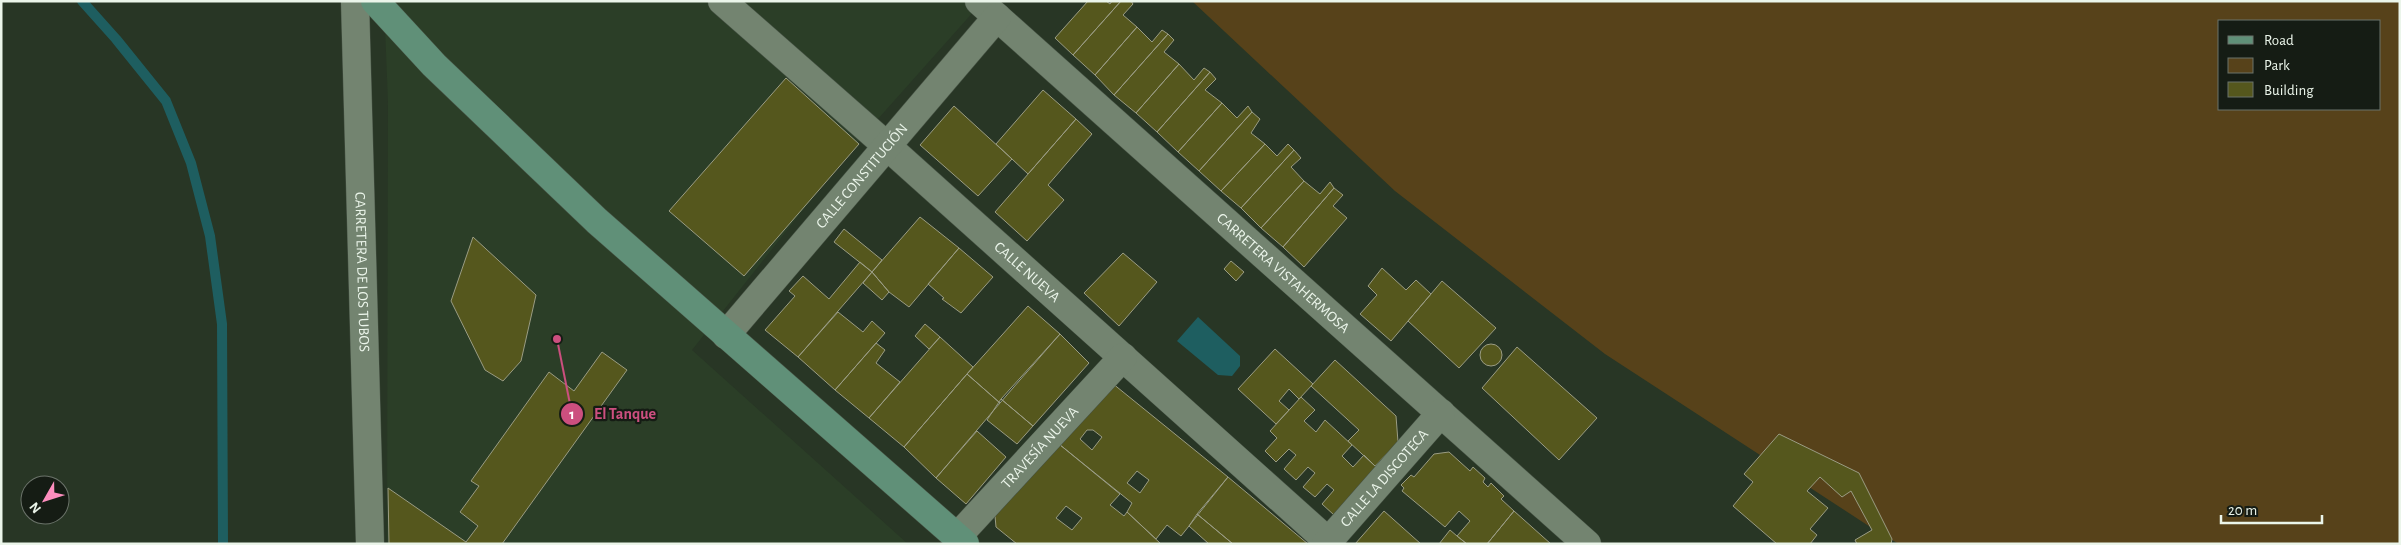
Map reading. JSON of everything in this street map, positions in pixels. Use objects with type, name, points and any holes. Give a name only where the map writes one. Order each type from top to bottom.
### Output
[{"type":"main road","points":[[375,1],[434,65],[596,221],[961,540]]},
{"type":"street","name":"CARRETERA DE LOS TUBOS","points":[[355,1],[370,544]]},
{"type":"street","name":"CALLE NUEVA","points":[[722,1],[1123,357],[1328,543]]},
{"type":"street","name":"CALLE CONSTITUCIÓN","points":[[726,335],[887,146],[988,9]]},
{"type":"street","name":"CARRETERA VISTAHERMOSA","points":[[988,9],[1587,544]]},
{"type":"street","name":"TRAVESÍA NUEVA","points":[[961,540],[1123,357]]},
{"type":"street","name":"CALLE LA DISCOTECA","points":[[1328,543],[1440,413]]},
{"type":"shaded area","points":[[384,1],[983,1],[853,147],[692,350],[908,544],[387,544],[388,103]]},
{"type":"green space","points":[[1192,1],[2400,1],[2400,544],[1899,544],[1605,354],[1395,191]]},
{"type":"water","points":[[1198,317],[1240,356],[1240,366],[1232,376],[1218,375],[1177,341]]},
{"type":"building","points":[[1088,1],[1106,1],[1110,4],[1112,1],[1121,1],[1073,55],[1055,38]]},
{"type":"building","points":[[1121,1],[1131,1],[1133,4],[1123,15],[1137,27],[1095,75],[1073,55]]},
{"type":"building","points":[[1137,27],[1152,42],[1162,30],[1168,34],[1114,95],[1095,75]]},
{"type":"building","points":[[1168,34],[1174,40],[1164,52],[1179,64],[1136,113],[1114,95]]},
{"type":"building","points":[[1179,64],[1194,80],[1204,68],[1210,72],[1157,132],[1136,113]]},
{"type":"building","points":[[1210,72],[1216,79],[1205,90],[1222,103],[1178,152],[1157,132]]},
{"type":"building","points":[[786,78],[859,144],[744,276],[669,211]]},
{"type":"building","points":[[1043,90],[1076,119],[1028,174],[996,144]]},
{"type":"building","points":[[1222,103],[1237,118],[1248,106],[1252,112],[1199,171],[1178,152]]},
{"type":"building","points":[[954,106],[1012,159],[978,196],[920,145]]},
{"type":"building","points":[[1252,112],[1260,119],[1251,133],[1265,144],[1221,191],[1199,171]]},
{"type":"building","points":[[1076,119],[1092,134],[1048,185],[1064,200],[1027,241],[995,212]]},
{"type":"building","points":[[1265,144],[1277,156],[1288,144],[1294,150],[1241,208],[1221,191]]},
{"type":"building","points":[[1294,150],[1301,158],[1291,167],[1304,181],[1261,228],[1241,208]]},
{"type":"building","points":[[1304,181],[1320,194],[1330,182],[1334,188],[1283,247],[1261,228]]},
{"type":"building","points":[[1334,188],[1343,195],[1333,206],[1347,218],[1304,267],[1283,247]]},
{"type":"building","points":[[920,217],[959,248],[909,307],[889,292],[872,272]]},
{"type":"building","points":[[844,229],[882,260],[872,272],[834,242]]},
{"type":"building","points":[[473,237],[536,295],[521,361],[503,381],[485,370],[451,301]]},
{"type":"building","points":[[959,248],[993,277],[961,313],[942,299],[944,298],[928,284]]},
{"type":"building","points":[[1123,253],[1157,282],[1119,326],[1084,293]]},
{"type":"building","points":[[1231,261],[1244,272],[1236,281],[1224,269]]},
{"type":"building","points":[[860,262],[872,272],[798,357],[765,330],[795,296],[789,291],[803,276],[829,299]]},
{"type":"building","points":[[1382,268],[1406,290],[1416,280],[1431,294],[1391,341],[1360,314],[1377,295],[1368,286]]},
{"type":"building","points":[[872,272],[889,292],[882,300],[863,283]]},
{"type":"building","points":[[1442,281],[1496,328],[1459,368],[1408,321]]},
{"type":"building","points":[[1028,306],[1060,334],[1000,403],[967,374]]},
{"type":"building","points":[[838,312],[863,332],[872,321],[885,333],[835,390],[798,357]]},
{"type":"building","points":[[925,324],[940,337],[929,349],[915,336]]},
{"type":"building","points":[[1060,334],[1089,363],[1033,426],[1001,399]]},
{"type":"building","points":[[940,337],[973,367],[904,447],[869,418]]},
{"type":"building","points":[[876,343],[885,350],[876,363],[900,382],[869,418],[835,390]]},
{"type":"building","points":[[1491,344],[1499,347],[1502,355],[1499,363],[1491,366],[1483,363],[1480,355],[1483,347]]},
{"type":"building","points":[[1517,347],[1597,418],[1559,460],[1482,388]]},
{"type":"building","points":[[1275,349],[1313,384],[1299,399],[1289,389],[1279,401],[1289,410],[1276,424],[1238,389]]},
{"type":"building","points":[[602,352],[627,370],[502,544],[389,544],[388,488],[466,542],[478,526],[460,512],[479,486],[471,481],[549,372],[574,391]]},
{"type":"building","points":[[1335,360],[1396,416],[1398,442],[1375,466],[1348,441],[1359,430],[1311,386]]},
{"type":"building","points":[[967,374],[1000,403],[936,478],[904,447]]},
{"type":"building","points":[[1112,383],[1228,477],[1181,536],[1167,525],[1156,539],[1127,512],[1132,503],[1054,440]],"holes":[[[1087,430],[1093,430],[1102,437],[1092,450],[1080,439]],[[1137,471],[1149,480],[1140,493],[1127,483]]]},
{"type":"building","points":[[1301,397],[1315,410],[1304,421],[1316,432],[1325,420],[1352,445],[1342,456],[1353,467],[1364,455],[1377,468],[1334,515],[1322,504],[1334,490],[1327,484],[1315,497],[1303,487],[1315,473],[1308,467],[1296,480],[1284,469],[1296,455],[1289,449],[1276,462],[1265,451],[1277,438],[1270,431]]},
{"type":"building","points":[[1001,399],[1033,426],[1017,444],[987,420]]},
{"type":"building","points":[[977,431],[1006,457],[966,504],[936,478]]},
{"type":"building","points":[[1779,434],[1859,473],[1892,539],[1891,544],[1857,544],[1855,540],[1872,530],[1851,491],[1842,497],[1820,477],[1807,491],[1828,508],[1810,529],[1817,535],[1810,544],[1777,544],[1733,506],[1753,482],[1744,474]]},
{"type":"building","points":[[1054,440],[1120,494],[1110,505],[1124,516],[1127,512],[1161,544],[1017,544],[996,527],[995,516]],"holes":[[[1066,506],[1082,518],[1072,530],[1056,518]]]},
{"type":"building","points":[[1449,452],[1470,471],[1473,467],[1485,478],[1483,482],[1488,487],[1491,483],[1504,496],[1501,499],[1514,511],[1487,544],[1467,544],[1457,536],[1470,521],[1459,511],[1445,527],[1402,491],[1404,488],[1401,485],[1411,475],[1414,477],[1434,454]]},
{"type":"building","points":[[1228,477],[1308,544],[1233,544],[1197,514]]},
{"type":"building","points":[[1384,511],[1421,544],[1355,544]]},
{"type":"building","points":[[1514,511],[1551,544],[1487,544]]},
{"type":"building","points":[[1197,514],[1233,544],[1209,544],[1189,526]]},
{"type":"building","points":[[1450,530],[1457,536],[1467,544],[1439,544]]},
{"type":"waterway","points":[[82,1],[116,39],[166,101],[191,163],[210,236],[222,324],[223,544]]},
{"type":"place","name":"El Tanque","points":[[557,339]]}]
